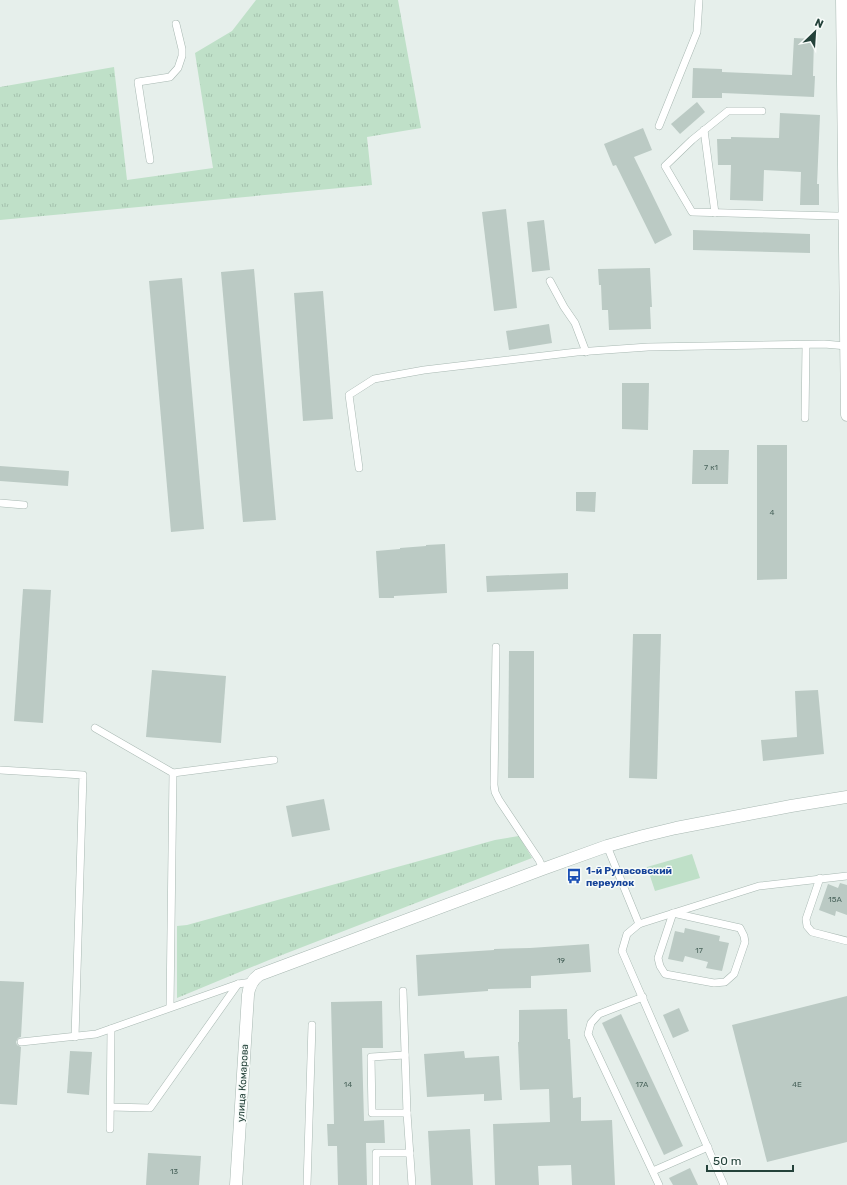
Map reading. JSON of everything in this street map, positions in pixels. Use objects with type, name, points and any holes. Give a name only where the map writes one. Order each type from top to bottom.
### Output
[{"type":"street","points":[[842,0],[847,415]]},
{"type":"street","points":[[252,982],[259,975],[607,846],[676,828],[791,806],[847,798]]},
{"type":"street","name":"улица Комарова","points":[[236,1185],[248,995],[252,982]]},
{"type":"lane","points":[[659,126],[697,32],[699,0]]},
{"type":"lane","points":[[150,160],[138,82],[170,77],[178,68],[182,56],[182,48],[176,24]]},
{"type":"lane","points":[[762,111],[728,111],[692,140],[665,166],[692,212],[845,216]]},
{"type":"lane","points":[[704,130],[715,212]]},
{"type":"lane","points":[[550,281],[564,307],[575,323],[586,352]]},
{"type":"lane","points":[[359,468],[349,395],[374,378],[424,370],[586,352],[648,347],[824,344],[847,346]]},
{"type":"lane","points":[[805,418],[806,345]]},
{"type":"lane","points":[[0,503],[24,505]]},
{"type":"lane","points":[[496,646],[495,792],[539,860],[543,869]]},
{"type":"lane","points":[[95,728],[173,773],[274,760]]},
{"type":"lane","points":[[0,770],[83,775],[75,1037]]},
{"type":"lane","points":[[170,1007],[173,773]]},
{"type":"lane","points":[[607,846],[639,924]]},
{"type":"lane","points":[[724,1185],[622,951],[627,934],[639,924],[758,886],[847,876]]},
{"type":"lane","points":[[820,878],[806,919],[807,926],[812,932],[847,941]]},
{"type":"lane","points":[[673,913],[740,928],[746,942],[734,974],[725,982],[714,983],[665,974],[660,966],[658,958],[673,913]]},
{"type":"lane","points":[[21,1042],[96,1034],[238,984],[252,982]]},
{"type":"lane","points":[[111,1107],[150,1108],[238,984]]},
{"type":"lane","points":[[403,991],[407,1113],[412,1185]]},
{"type":"lane","points":[[642,997],[599,1014],[591,1023],[588,1034],[659,1185]]},
{"type":"lane","points":[[307,1185],[312,1025]]},
{"type":"lane","points":[[110,1129],[111,1029]]},
{"type":"lane","points":[[405,1056],[371,1057],[372,1113],[407,1113]]},
{"type":"lane","points":[[653,1172],[708,1147]]},
{"type":"lane","points":[[376,1185],[376,1153],[410,1154]]},
{"type":"green space","points":[[256,0],[398,0],[421,128],[367,137],[372,185],[0,220],[0,87],[114,67],[127,180],[213,168],[195,53],[232,31]]},
{"type":"green space","points":[[519,836],[532,858],[269,960],[177,998],[177,926],[187,925],[495,840]]},
{"type":"green space","points":[[692,854],[700,878],[655,891],[647,867]]},
{"type":"building","points":[[794,38],[814,39],[814,97],[722,93],[722,98],[692,98],[693,68],[722,69],[722,72],[792,75]]},
{"type":"building","points":[[697,102],[705,112],[680,134],[671,124]]},
{"type":"building","points":[[780,113],[820,115],[817,184],[819,184],[819,205],[800,205],[801,172],[764,170],[763,201],[730,200],[731,165],[718,165],[717,139],[731,139],[731,137],[779,138]]},
{"type":"building","points":[[643,128],[652,150],[634,157],[672,235],[655,244],[616,165],[613,166],[604,144]]},
{"type":"building","points":[[506,209],[517,308],[494,311],[482,212]]},
{"type":"building","points":[[544,220],[550,270],[532,272],[527,222]]},
{"type":"building","points":[[693,230],[810,234],[810,253],[693,250]]},
{"type":"building","points":[[650,268],[652,307],[650,307],[651,329],[609,330],[608,310],[602,310],[601,285],[599,285],[598,269]]},
{"type":"building","points":[[254,269],[276,520],[243,522],[221,272]]},
{"type":"building","points":[[182,278],[204,529],[171,532],[149,281]]},
{"type":"building","points":[[323,291],[333,419],[303,421],[294,293]]},
{"type":"building","points":[[549,324],[552,343],[509,350],[506,331]]},
{"type":"building","points":[[622,383],[649,383],[648,430],[622,429]]},
{"type":"building","points":[[757,445],[787,445],[787,579],[757,580]]},
{"type":"building","points":[[693,450],[729,450],[728,484],[692,484]]},
{"type":"building","points":[[0,466],[69,471],[68,486],[0,481]]},
{"type":"building","points":[[576,492],[596,492],[595,512],[576,511]]},
{"type":"building","points":[[445,544],[447,593],[379,598],[376,551]]},
{"type":"building","points":[[568,573],[568,589],[487,592],[486,576]]},
{"type":"building","points":[[23,589],[51,590],[43,723],[14,721]]},
{"type":"building","points":[[633,634],[661,634],[657,779],[629,778]]},
{"type":"building","points":[[509,651],[534,651],[534,778],[508,778]]},
{"type":"building","points":[[152,670],[226,676],[221,743],[146,737]]},
{"type":"building","points":[[818,690],[824,754],[763,761],[761,740],[797,737],[795,691]]},
{"type":"building","points":[[324,799],[330,830],[292,837],[286,806]]},
{"type":"building","points":[[840,883],[847,885],[847,915],[836,911],[835,916],[819,910],[828,884],[838,888]]},
{"type":"building","points":[[685,928],[720,936],[719,941],[729,943],[722,971],[706,968],[708,962],[685,956],[683,962],[668,959],[675,931],[684,933]]},
{"type":"building","points":[[589,944],[591,972],[531,976],[531,988],[488,989],[488,991],[418,996],[416,955]]},
{"type":"building","points":[[0,981],[24,982],[21,1037],[18,1038],[16,1042],[17,1045],[21,1047],[17,1105],[0,1104]]},
{"type":"building","points":[[847,996],[847,1142],[767,1162],[732,1025]]},
{"type":"building","points":[[382,1001],[383,1048],[362,1048],[364,1121],[384,1120],[385,1143],[366,1143],[367,1185],[338,1185],[337,1146],[328,1146],[327,1124],[334,1124],[331,1002]]},
{"type":"building","points":[[679,1008],[689,1031],[673,1038],[663,1015]]},
{"type":"building","points":[[567,1009],[573,1098],[581,1097],[581,1121],[612,1120],[615,1185],[572,1185],[571,1165],[538,1166],[539,1185],[495,1185],[493,1124],[550,1122],[549,1089],[520,1090],[518,1042],[519,1010]]},
{"type":"building","points":[[621,1014],[683,1146],[664,1155],[602,1023]]},
{"type":"building","points":[[70,1051],[92,1052],[89,1095],[67,1093]]},
{"type":"building","points":[[464,1051],[465,1058],[499,1056],[502,1100],[484,1101],[484,1094],[427,1097],[424,1054]]},
{"type":"building","points":[[470,1129],[473,1185],[431,1185],[428,1131]]},
{"type":"building","points":[[148,1153],[201,1156],[199,1185],[146,1185]]},
{"type":"building","points":[[690,1168],[698,1185],[673,1185],[669,1178]]},
{"type":"place","name":"1-й Рупасовский переулок","points":[[574,876]]}]
